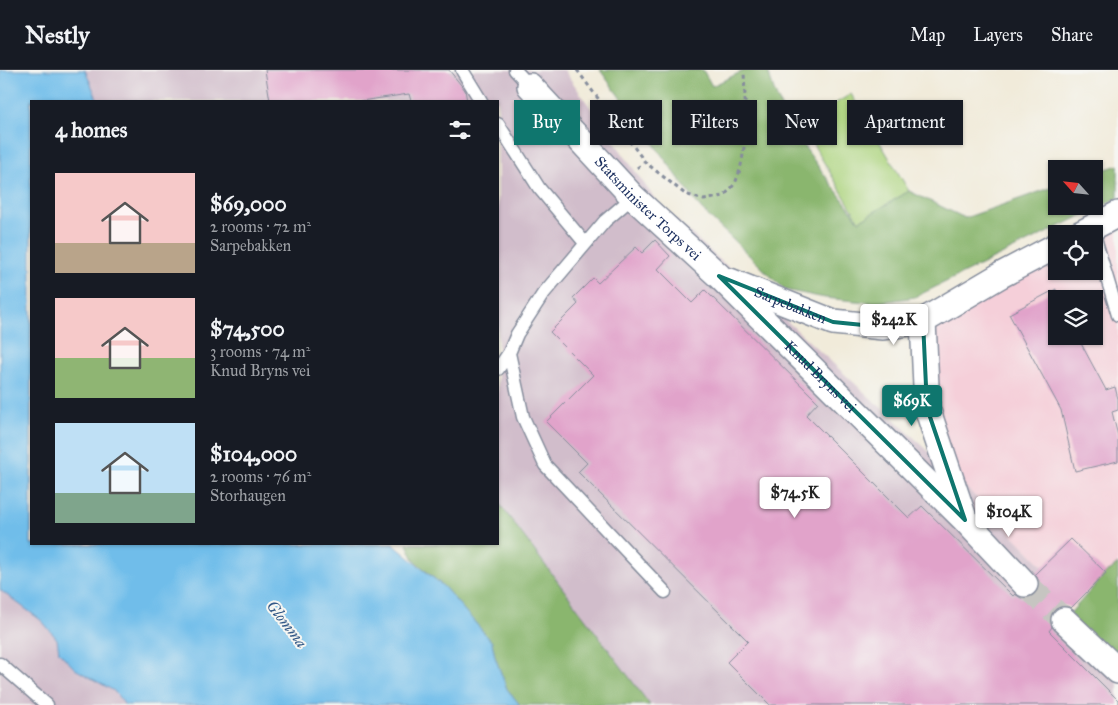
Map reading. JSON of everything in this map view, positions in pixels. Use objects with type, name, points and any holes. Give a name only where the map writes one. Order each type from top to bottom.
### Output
[{"type":"street","name":"Statsminister Torps vei","points":[[522,78],[625,189],[719,276]]},
{"type":"street","points":[[1102,225],[1118,214]]},
{"type":"street","name":"Sarpebakken","points":[[719,276],[833,322],[883,327],[924,321],[1001,275],[1048,250]]},
{"type":"street","name":"Knud Bryns vei","points":[[719,276],[965,520],[1025,584]]},
{"type":"street","points":[[924,321],[927,408],[965,520]]},
{"type":"street","points":[[1064,620],[1118,671]]},
{"type":"lane","points":[[462,70],[480,100]]},
{"type":"lane","points":[[499,126],[539,188],[585,243]]},
{"type":"lane","points":[[499,368],[534,308],[585,243],[605,221],[625,189]]},
{"type":"lane","points":[[1103,271],[1118,315]]},
{"type":"lane","points":[[509,353],[523,417],[545,465],[665,592]]},
{"type":"lane","points":[[0,664],[47,705]]},
{"type":"path","points":[[577,70],[645,162],[685,194],[704,200],[724,196],[736,182],[741,163],[746,122],[744,71]]},
{"type":"path","points":[[625,189],[645,162]]},
{"type":"highlighted area","points":[[719,276],[833,322],[883,327],[923,321],[927,408],[965,520]]},
{"type":"shaded area","points":[[85,70],[564,70],[590,107],[590,145],[617,145],[657,202],[947,468],[1044,567],[1064,620],[1118,671],[1118,705],[650,705],[499,503],[499,100],[98,100]]},
{"type":"shaded area","points":[[1118,214],[1118,564],[1104,575],[1069,542],[1044,567],[947,468],[923,321],[1048,251],[1048,280],[1103,280],[1103,226]]},
{"type":"shaded area","points":[[0,590],[42,621],[57,639],[59,652],[75,669],[114,691],[125,705],[0,705]]},
{"type":"green space","points":[[600,70],[703,70],[712,86],[745,70],[768,70],[778,100],[767,100],[767,145],[803,145],[859,221],[909,191],[965,218],[1048,189],[1048,215],[1083,215],[1063,225],[1048,225],[1048,232],[915,297],[875,303],[825,298],[785,290],[701,209],[654,145],[662,145],[662,100],[622,100]]},
{"type":"green space","points":[[851,94],[855,100],[847,100],[847,145],[881,145],[909,191],[859,221],[814,145],[837,145],[837,102]]},
{"type":"green space","points":[[1118,165],[1118,198],[1103,205],[1103,170]]},
{"type":"green space","points":[[499,503],[650,705],[520,705],[507,689],[495,657],[492,642],[444,587],[414,560],[407,545],[499,545]]},
{"type":"green space","points":[[1118,564],[1118,671],[1064,620],[1104,575]]},
{"type":"water","name":"Glomma","points":[[0,70],[85,70],[98,100],[30,100],[30,545],[394,545],[444,587],[492,642],[495,657],[507,689],[520,705],[125,705],[114,691],[75,669],[59,652],[57,639],[42,621],[0,590]]},
{"type":"building","points":[[265,70],[449,70],[465,90],[467,100],[411,100],[409,94],[368,100],[270,100]]},
{"type":"building","points":[[655,240],[670,256],[658,269],[692,303],[705,290],[818,402],[806,415],[909,518],[922,506],[1013,596],[1015,594],[1021,598],[1028,598],[1035,594],[1039,588],[1039,581],[1035,574],[1071,539],[1106,573],[1071,608],[1060,606],[1054,610],[1050,617],[1052,627],[1049,631],[1118,700],[1118,705],[770,705],[727,662],[748,641],[578,472],[587,463],[546,422],[593,375],[550,332],[578,304],[573,298],[593,278],[598,283],[636,247],[642,253]]},
{"type":"building","points":[[1048,293],[1048,345],[1082,345],[1106,390],[1115,387],[1118,410],[1112,412],[1118,436],[1118,461],[1075,471],[1061,410],[1009,314]]},
{"type":"tunnel","points":[[1025,584],[1064,620]]}]
